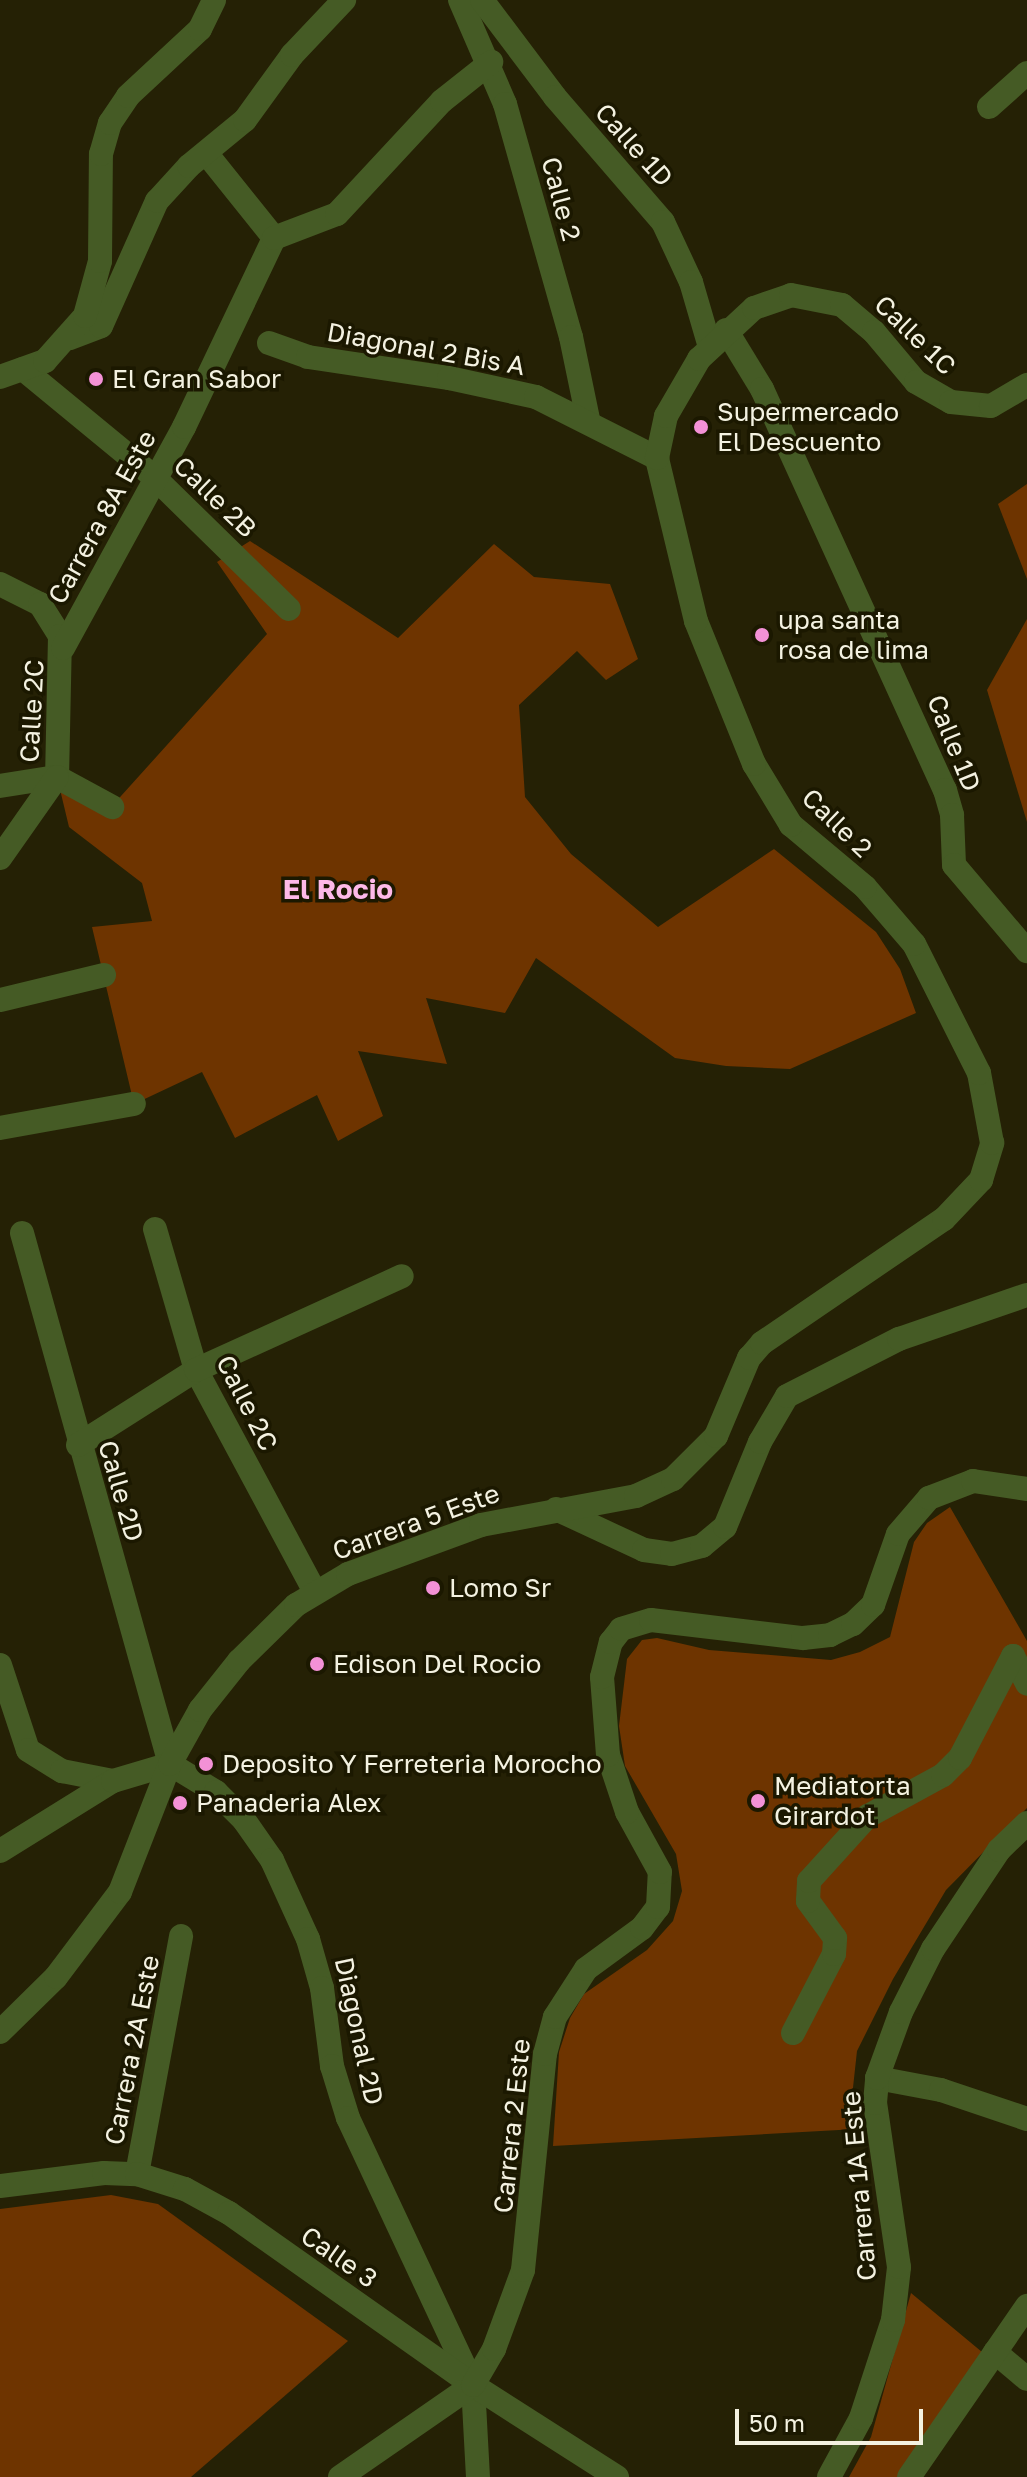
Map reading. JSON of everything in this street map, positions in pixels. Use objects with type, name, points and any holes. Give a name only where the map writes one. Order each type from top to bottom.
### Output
[{"type":"street","points":[[12,373],[45,361],[70,338],[85,316],[97,279],[101,154],[110,123],[128,96],[200,29],[214,0]]},
{"type":"street","points":[[70,338],[101,326],[157,201],[245,120],[292,55],[344,0]]},
{"type":"street","name":"Calle 2","points":[[460,0],[491,62],[571,337],[588,419]]},
{"type":"street","name":"Calle 1D","points":[[482,0],[555,97],[621,167],[663,222],[718,338],[762,389],[945,790],[952,815],[950,851],[957,873],[1027,951]]},
{"type":"street","points":[[206,153],[274,238],[337,214],[371,183],[420,123],[491,62]]},
{"type":"street","points":[[989,107],[1027,73]]},
{"type":"street","name":"Carrera 8A Este","points":[[63,648],[153,476],[184,427],[274,238]]},
{"type":"street","name":"Calle 1C","points":[[718,338],[771,300],[791,295],[829,300],[860,317],[927,390],[964,406],[1003,402],[1027,385]]},
{"type":"street","points":[[657,458],[675,394],[718,338]]},
{"type":"street","name":"Diagonal 2 Bis A","points":[[269,343],[308,357],[509,390],[588,419],[657,458]]},
{"type":"street","name":"Calle 2B","points":[[12,373],[153,476],[289,609]]},
{"type":"street","name":"Calle 2","points":[[657,458],[696,621],[754,764],[791,825],[883,905],[928,965],[987,1098],[992,1143],[988,1163]]},
{"type":"street","name":"Calle 2C","points":[[0,584],[40,604],[63,648],[57,777]]},
{"type":"street","points":[[0,786],[57,777],[112,807]]},
{"type":"street","points":[[0,858],[57,777]]},
{"type":"street","points":[[0,1000],[104,975]]},
{"type":"street","points":[[0,1128],[134,1104]]},
{"type":"street","name":"Carrera 5 Este","points":[[0,2032],[56,1977],[120,1892],[170,1764],[218,1685],[315,1592],[373,1564],[481,1525],[636,1496],[690,1467],[722,1427],[749,1358],[762,1343],[958,1208],[988,1163]]},
{"type":"street","name":"Calle 2C","points":[[155,1229],[196,1370],[315,1592]]},
{"type":"street","name":"Calle 2D","points":[[22,1233],[78,1445],[170,1764]]},
{"type":"street","points":[[78,1445],[196,1370],[402,1276]]},
{"type":"street","points":[[556,1509],[644,1550],[672,1554],[702,1546],[725,1527],[760,1442],[787,1396],[899,1339],[1027,1295]]},
{"type":"street","name":"Carrera 2 Este","points":[[340,2477],[473,2385],[506,2323],[523,2270],[545,2054],[555,2017],[586,1969],[642,1928],[661,1898],[660,1872],[627,1812],[608,1755],[602,1677],[611,1642],[621,1629],[651,1620],[803,1638],[830,1635],[853,1624],[873,1605],[898,1534],[929,1498],[973,1481],[1027,1489]]},
{"type":"street","points":[[1020,1652],[1027,1684]]},
{"type":"street","points":[[793,2033],[834,1954],[835,1938],[808,1901],[809,1881],[868,1816],[943,1775],[960,1758],[1020,1652]]},
{"type":"street","points":[[0,1665],[28,1750],[62,1771],[113,1781]]},
{"type":"street","points":[[0,1851],[113,1781],[170,1764]]},
{"type":"street","name":"Diagonal 2D","points":[[170,1764],[216,1792],[244,1820],[284,1882],[317,1963],[332,2066],[348,2118],[473,2385]]},
{"type":"street","name":"Carrera 1A Este","points":[[829,2477],[861,2418],[893,2320],[899,2267],[875,2103],[877,2078],[901,2012],[933,1949],[983,1872],[1027,1823]]},
{"type":"street","name":"Carrera 2A Este","points":[[137,2174],[181,1936]]},
{"type":"street","points":[[877,2078],[941,2090],[1027,2119]]},
{"type":"street","name":"Calle 3","points":[[0,2186],[104,2173],[137,2174],[185,2189],[229,2213],[473,2385],[610,2475]]},
{"type":"street","points":[[909,2477],[1027,2306]]},
{"type":"street","points":[[995,2352],[1027,2379]]},
{"type":"street","points":[[473,2385],[478,2477]]},
{"type":"shaded area","points":[[1027,484],[1027,579],[998,504]]},
{"type":"shaded area","points":[[250,541],[398,638],[494,544],[534,577],[610,584],[638,659],[606,680],[577,651],[519,705],[525,797],[571,854],[658,927],[774,849],[876,932],[900,969],[916,1013],[790,1069],[726,1066],[675,1058],[536,958],[505,1013],[426,998],[447,1064],[358,1051],[383,1116],[338,1141],[317,1095],[235,1138],[202,1072],[134,1104],[92,927],[152,921],[142,883],[69,827],[57,777],[112,806],[267,634],[217,562]]},
{"type":"shaded area","points":[[1027,619],[1027,822],[987,690]]},
{"type":"shaded area","points":[[950,1507],[1027,1641],[1027,1808],[946,1890],[893,1979],[857,2051],[851,2106],[857,2129],[553,2146],[559,2052],[570,2018],[584,1994],[647,1950],[673,1921],[682,1891],[676,1854],[625,1766],[619,1726],[627,1659],[642,1640],[657,1638],[709,1650],[831,1660],[860,1652],[890,1637],[914,1542],[927,1523]]},
{"type":"shaded area","points":[[111,2195],[158,2204],[348,2341],[191,2477],[0,2477],[0,2209]]},
{"type":"shaded area","points":[[911,2293],[982,2352],[897,2477],[849,2477],[871,2437]]},
{"type":"place","name":"El Gran Sabor","points":[[96,379]]},
{"type":"place","name":"Supermercado El Descuento","points":[[701,427]]},
{"type":"place","name":"upa santa rosa de lima","points":[[762,635]]},
{"type":"place","name":"Lomo Sr","points":[[433,1588]]},
{"type":"place","name":"Edison Del Rocio","points":[[317,1664]]},
{"type":"place","name":"Deposito Y Ferreteria Morocho","points":[[206,1764]]},
{"type":"place","name":"Mediatorta Girardot","points":[[758,1801]]},
{"type":"place","name":"Panaderia Alex","points":[[180,1803]]},
{"type":"district","name":"El Rocio","points":[[338,889]]}]
